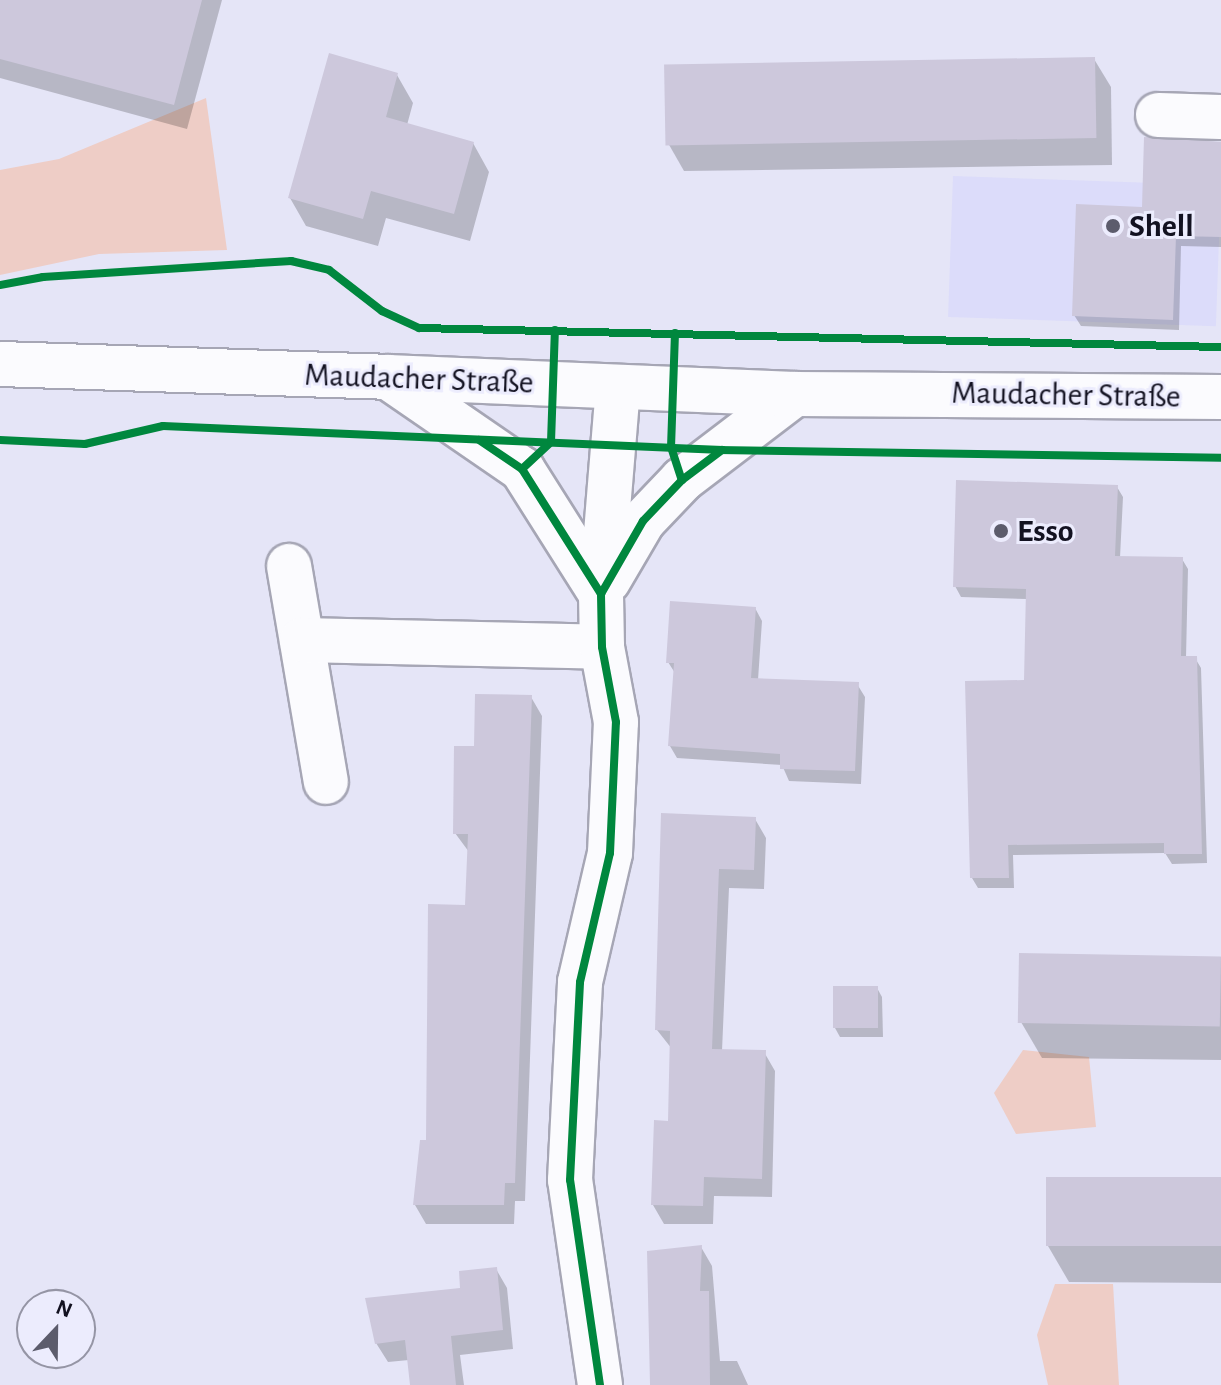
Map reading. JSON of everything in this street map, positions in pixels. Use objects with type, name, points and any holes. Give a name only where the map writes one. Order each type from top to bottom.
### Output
[{"type":"street","points":[[1158,115],[1221,117]]},
{"type":"street","name":"Maudacher Straße","points":[[0,364],[795,394],[1221,397]]},
{"type":"street","points":[[388,377],[522,469],[601,594]]},
{"type":"street","points":[[600,1385],[570,1180],[580,982],[610,853],[616,722],[602,647],[601,594],[618,388]]},
{"type":"street","points":[[601,594],[643,521],[672,490],[795,394]]},
{"type":"street","points":[[289,566],[326,782]]},
{"type":"street","points":[[302,640],[602,647]]},
{"type":"shaded area","points":[[206,98],[227,250],[99,254],[0,275],[0,170],[59,159]]},
{"type":"shaded area","points":[[953,176],[1221,185],[1216,326],[948,317]]},
{"type":"shaded area","points":[[1023,1050],[1089,1057],[1096,1127],[1016,1134],[994,1093]]},
{"type":"shaded area","points":[[1055,1284],[1113,1284],[1119,1385],[1048,1385],[1037,1335]]},
{"type":"building","points":[[0,0],[202,0],[174,105],[0,59]]},
{"type":"building","points":[[329,53],[398,73],[386,117],[474,142],[454,214],[371,191],[363,219],[288,198]]},
{"type":"building","points":[[1095,57],[1096,138],[665,146],[664,65]]},
{"type":"building","points":[[1144,137],[1221,142],[1221,237],[1176,236],[1173,320],[1072,316],[1076,204],[1142,207]]},
{"type":"building","points":[[956,480],[1118,485],[1115,556],[1183,557],[1181,656],[1197,656],[1202,854],[1164,854],[1164,843],[1008,845],[1009,878],[970,878],[965,681],[1024,680],[1026,589],[953,587]]},
{"type":"building","points":[[670,601],[756,607],[751,678],[859,682],[855,771],[780,769],[780,754],[668,746],[674,663],[666,663]]},
{"type":"building","points":[[475,694],[532,695],[515,1183],[505,1183],[504,1205],[413,1205],[420,1140],[426,1140],[428,904],[465,905],[468,834],[453,834],[454,746],[474,746]]},
{"type":"building","points":[[661,813],[756,817],[754,870],[719,869],[712,1049],[766,1050],[762,1179],[704,1177],[703,1206],[651,1205],[654,1120],[668,1121],[670,1031],[655,1030]]},
{"type":"building","points":[[1019,953],[1221,957],[1220,1027],[1018,1023]]},
{"type":"building","points":[[833,986],[878,986],[878,1028],[833,1028]]},
{"type":"building","points":[[1046,1177],[1221,1177],[1221,1246],[1046,1246]]},
{"type":"building","points":[[702,1245],[700,1291],[709,1291],[710,1385],[650,1385],[647,1251]]},
{"type":"building","points":[[497,1267],[503,1330],[451,1336],[456,1385],[410,1385],[405,1340],[375,1344],[365,1298],[460,1288],[459,1271]]},
{"type":"cycle path","points":[[0,285],[43,277],[291,261],[329,270],[382,311],[419,328],[1221,347]]},
{"type":"cycle path","points":[[522,469],[551,442],[555,330]]},
{"type":"cycle path","points":[[675,333],[671,447],[682,480]]},
{"type":"cycle path","points":[[0,440],[85,444],[163,426],[722,450],[1221,458]]},
{"type":"cycle path","points":[[479,440],[522,469],[601,594]]},
{"type":"cycle path","points":[[600,1385],[570,1180],[580,982],[610,853],[616,722],[602,647],[601,594],[643,521],[682,480],[722,450]]},
{"type":"place","name":"Shell","points":[[1113,226]]},
{"type":"place","name":"Esso","points":[[1001,531]]}]
